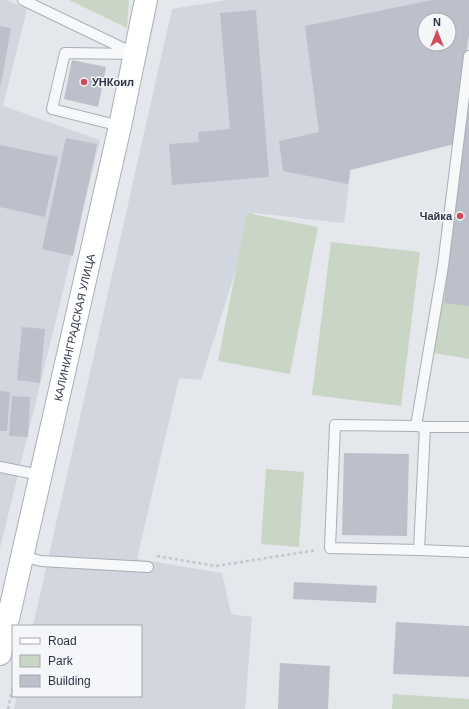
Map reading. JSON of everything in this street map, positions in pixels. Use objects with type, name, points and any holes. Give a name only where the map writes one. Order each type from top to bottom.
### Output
[{"type":"street","name":"КАЛИНИНГРАДСКАЯ УЛИЦА","points":[[0,654],[120,126],[146,0]]},
{"type":"lane","points":[[23,0],[135,54]]},
{"type":"lane","points":[[120,126],[52,109],[66,53],[135,54]]},
{"type":"lane","points":[[419,550],[421,427],[469,56]]},
{"type":"lane","points":[[469,427],[335,425],[330,548],[469,552]]},
{"type":"lane","points":[[0,467],[40,475]]},
{"type":"lane","points":[[22,556],[41,561],[148,567]]},
{"type":"path","points":[[148,567],[153,556],[216,566],[330,548]]},
{"type":"path","points":[[8,709],[12,691]]},
{"type":"shaded area","points":[[0,0],[7,0],[27,9],[3,106],[100,140],[0,548]]},
{"type":"shaded area","points":[[227,0],[469,0],[469,34],[454,144],[351,170],[344,223],[254,213],[201,380],[179,378],[137,559],[222,573],[231,614],[252,617],[245,709],[14,709],[17,697],[142,697],[142,625],[33,625],[172,9]]},
{"type":"green space","points":[[69,0],[129,0],[127,28]]},
{"type":"green space","name":"Чайка","points":[[469,78],[469,359],[433,353]]},
{"type":"green space","points":[[247,213],[318,227],[290,374],[218,361]]},
{"type":"green space","points":[[331,242],[420,252],[401,406],[312,395]]},
{"type":"green space","points":[[266,469],[304,472],[299,547],[261,544]]},
{"type":"green space","points":[[393,694],[469,699],[469,709],[392,709]]},
{"type":"building","points":[[432,0],[469,0],[469,34],[454,144],[350,170],[348,184],[283,171],[279,141],[319,132],[305,26]]},
{"type":"building","points":[[256,10],[269,177],[172,185],[169,144],[199,142],[198,132],[230,129],[220,13]]},
{"type":"building","points":[[0,26],[11,28],[1,84],[0,84]]},
{"type":"building","points":[[72,60],[106,67],[98,107],[64,99]]},
{"type":"building","points":[[469,102],[469,306],[444,303]]},
{"type":"building","points":[[66,138],[97,144],[73,256],[42,249]]},
{"type":"building","points":[[0,145],[58,157],[45,217],[0,207]]},
{"type":"building","points":[[22,327],[45,329],[40,383],[17,380]]},
{"type":"building","points":[[0,391],[10,392],[7,431],[0,431]]},
{"type":"building","points":[[12,396],[30,397],[28,437],[9,436]]},
{"type":"building","points":[[344,453],[409,454],[407,536],[342,535]]},
{"type":"building","points":[[294,582],[377,586],[376,603],[293,599]]},
{"type":"building","points":[[396,622],[469,626],[469,677],[393,674]]},
{"type":"building","points":[[280,663],[330,666],[328,709],[278,709]]},
{"type":"place","name":"УНКоил","points":[[84,82]]},
{"type":"place","name":"Чайка","points":[[460,216]]}]
